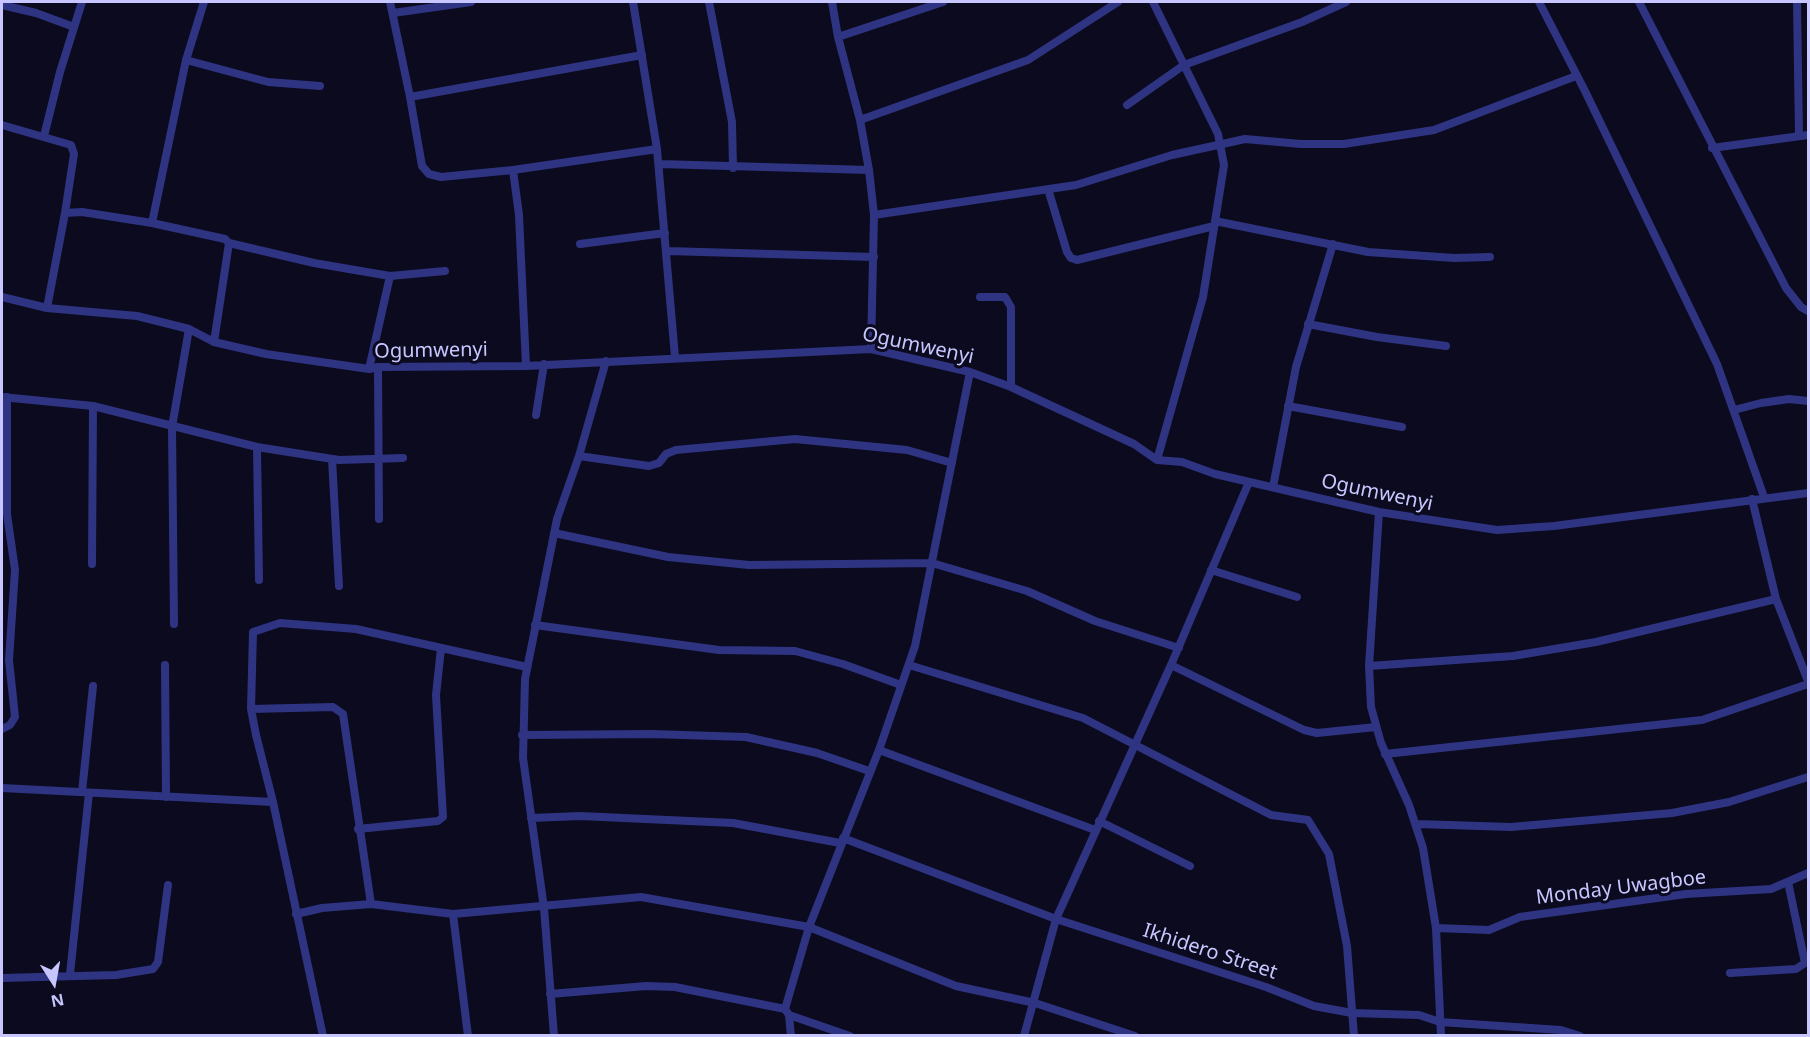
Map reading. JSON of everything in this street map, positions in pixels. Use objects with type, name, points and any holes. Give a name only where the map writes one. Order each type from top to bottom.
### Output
[{"type":"street","points":[[44,136],[82,2]]},
{"type":"street","points":[[153,223],[186,60],[204,2]]},
{"type":"street","points":[[390,2],[422,166],[429,174],[441,177],[513,170],[657,149]]},
{"type":"street","points":[[393,13],[471,2]]},
{"type":"street","points":[[633,2],[659,164],[675,357]]},
{"type":"street","points":[[709,2],[732,122],[734,168]]},
{"type":"street","points":[[832,2],[838,37],[860,120],[874,214],[871,349]]},
{"type":"street","points":[[838,37],[943,2]]},
{"type":"street","points":[[860,120],[1028,60],[1118,2]]},
{"type":"street","points":[[1153,2],[1221,143],[1224,165],[1203,297],[1156,460]]},
{"type":"street","points":[[1127,105],[1184,65],[1302,22],[1346,2]]},
{"type":"street","points":[[1539,2],[1717,364],[1764,497]]},
{"type":"street","points":[[1639,2],[1668,54],[1712,148],[1786,288],[1801,307],[1809,311]]},
{"type":"street","points":[[1712,148],[1804,135],[1797,2]]},
{"type":"street","points":[[2,5],[36,13],[74,27]]},
{"type":"street","points":[[410,97],[642,55]]},
{"type":"street","points":[[186,60],[268,82],[320,86]]},
{"type":"street","points":[[874,214],[1099,180],[1172,155],[1245,139],[1301,144],[1344,144],[1434,130],[1576,76]]},
{"type":"street","points":[[2,125],[71,145],[74,153],[47,308]]},
{"type":"street","points":[[659,164],[734,168],[791,166],[869,170]]},
{"type":"street","points":[[513,170],[519,214],[526,366]]},
{"type":"street","points":[[1048,189],[1067,252],[1071,258],[1077,260],[1215,224],[1368,252],[1454,258],[1490,257]]},
{"type":"street","points":[[65,213],[82,212],[153,223],[225,239],[229,243],[314,263],[390,276],[445,272]]},
{"type":"street","points":[[580,244],[665,233]]},
{"type":"street","points":[[214,342],[229,243]]},
{"type":"street","points":[[1273,487],[1288,406],[1308,324],[1333,244]]},
{"type":"street","points":[[667,251],[874,257]]},
{"type":"street","points":[[379,519],[373,368],[390,276]]},
{"type":"street","name":"Ogumwenyi","points":[[2,297],[47,308],[114,312],[189,329],[214,342],[266,354],[373,368],[526,366],[871,349],[970,372],[1011,387],[1134,444],[1156,460],[1182,462],[1249,482],[1379,512],[1497,530],[1554,526],[1764,497],[1809,493]]},
{"type":"street","points":[[980,297],[1005,297],[1011,307],[1011,387]]},
{"type":"street","points":[[1308,324],[1377,337],[1446,346]]},
{"type":"street","points":[[174,624],[172,427],[189,329]]},
{"type":"street","points":[[554,1035],[544,908],[522,735],[527,667],[554,533],[606,361]]},
{"type":"street","points":[[536,415],[544,364]]},
{"type":"street","points":[[791,1035],[787,1012],[809,927],[879,750],[909,665],[970,372]]},
{"type":"street","points":[[2,729],[10,725],[15,717],[9,660],[15,570],[7,514],[4,397],[93,406],[257,447],[332,459],[404,458]]},
{"type":"street","points":[[1734,410],[1789,399],[1809,401]]},
{"type":"street","points":[[92,564],[93,406]]},
{"type":"street","points":[[1288,406],[1402,426]]},
{"type":"street","points":[[579,456],[649,466],[659,463],[666,454],[676,450],[795,439],[907,450],[952,463]]},
{"type":"street","points":[[257,447],[259,580]]},
{"type":"street","points":[[332,459],[339,586]]},
{"type":"street","points":[[1024,1035],[1035,1004],[1056,919],[1179,648],[1249,482]]},
{"type":"street","points":[[1385,754],[1702,720],[1809,683],[1776,600],[1752,499]]},
{"type":"street","points":[[1379,512],[1369,666],[1371,707],[1385,754],[1417,824],[1436,928],[1441,1035]]},
{"type":"street","points":[[554,533],[668,557],[749,565],[830,567],[932,563],[1027,591],[1095,621],[1179,648]]},
{"type":"street","points":[[1211,570],[1297,597]]},
{"type":"street","points":[[1369,666],[1513,657],[1596,642],[1776,600]]},
{"type":"street","points":[[323,1035],[252,709],[251,639],[257,629],[280,623],[357,629],[527,667]]},
{"type":"street","points":[[535,625],[719,650],[795,651],[843,664],[901,685]]},
{"type":"street","points":[[358,829],[438,821],[443,817],[436,696],[441,648]]},
{"type":"street","points":[[165,665],[166,797]]},
{"type":"street","points":[[909,665],[1083,718],[1137,743],[1271,815],[1308,820],[1329,854],[1347,946],[1354,1035]]},
{"type":"street","points":[[1171,665],[1293,727],[1317,733],[1376,727]]},
{"type":"street","points":[[70,974],[93,686]]},
{"type":"street","points":[[252,709],[333,707],[343,714],[358,829],[371,904]]},
{"type":"street","points":[[522,735],[652,734],[746,737],[818,753],[870,771]]},
{"type":"street","points":[[879,750],[1097,826],[1191,866]]},
{"type":"street","points":[[1417,824],[1511,827],[1672,813],[1729,802],[1809,777]]},
{"type":"street","points":[[2,788],[273,802]]},
{"type":"street","name":"Ikhidero Street","points":[[531,818],[580,816],[733,823],[842,840],[1056,919],[1266,987],[1314,1006],[1352,1013],[1419,1015],[1440,1022],[1561,1030],[1580,1035]]},
{"type":"street","name":"Monday Uwagboe","points":[[1436,928],[1489,930],[1520,918],[1686,894],[1771,889],[1809,873]]},
{"type":"street","points":[[1730,973],[1796,969],[1805,963],[1788,882]]},
{"type":"street","points":[[2,978],[70,974],[116,975],[153,969],[158,962],[168,885]]},
{"type":"street","points":[[296,914],[321,908],[371,904],[453,914],[544,908],[641,897],[809,927],[956,986],[1035,1004],[1135,1035]]},
{"type":"street","points":[[453,914],[468,1035]]},
{"type":"street","points":[[549,994],[646,986],[675,987],[787,1012],[850,1035]]}]
